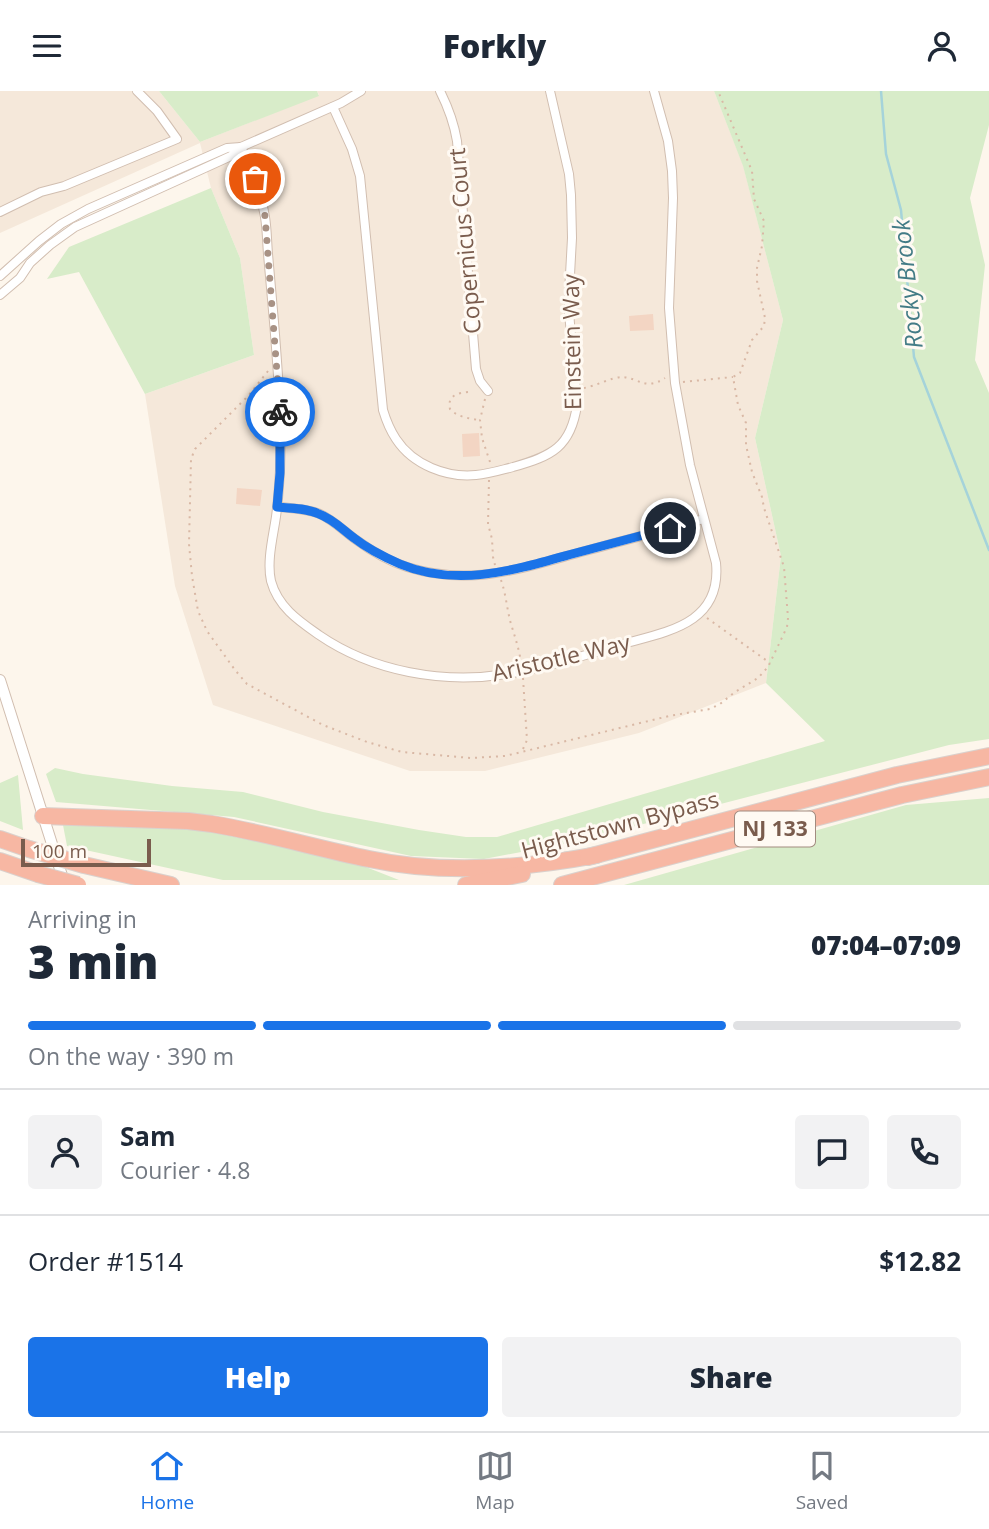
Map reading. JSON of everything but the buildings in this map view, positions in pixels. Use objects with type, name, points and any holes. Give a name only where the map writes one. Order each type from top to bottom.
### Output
[{"type":"highway","name":"Hightstown Bypass","points":[[466,885],[508,878],[898,775],[989,756]]},
{"type":"highway","name":"Hightstown Bypass","points":[[562,885],[902,795],[989,777]]},
{"type":"highway","points":[[43,816],[212,824],[370,860],[437,867],[521,866],[597,855]]},
{"type":"highway","points":[[0,839],[84,865],[171,885]]},
{"type":"highway","points":[[585,885],[672,857]]},
{"type":"highway","points":[[0,861],[78,885]]},
{"type":"street","points":[[0,212],[41,192],[64,186],[177,139],[157,111],[137,91]]},
{"type":"street","points":[[0,289],[75,227],[231,156],[241,147],[333,107],[361,91]]},
{"type":"street","name":"Copernicus Court","points":[[440,91],[454,125],[457,141],[476,369],[480,381],[488,391]]},
{"type":"street","name":"Einstein Way","points":[[333,107],[358,163],[380,385],[388,424],[406,451],[425,464],[438,471],[473,476],[532,461],[553,452],[570,432],[575,420],[577,405],[569,312],[571,195],[569,174],[550,91]]},
{"type":"street","points":[[654,91],[668,141],[672,170],[669,308],[675,380],[690,465],[717,574],[715,589],[700,613]]},
{"type":"street","points":[[0,276],[61,224],[88,209],[227,148],[241,147]]},
{"type":"street","name":"Aristotle Way","points":[[241,147],[255,179],[265,216],[280,404],[280,473],[270,565],[271,580],[284,606],[295,618],[327,640],[370,661],[413,673],[460,678],[523,671],[675,629],[688,624],[700,613]]},
{"type":"street","points":[[0,295],[20,278],[30,263]]},
{"type":"street","points":[[277,507],[318,513],[383,556],[403,565],[422,571],[460,576],[499,573],[704,519]]},
{"type":"street","points":[[0,680],[65,885]]},
{"type":"path","points":[[576,389],[621,377],[641,384],[652,384],[666,378],[675,380],[733,377],[740,373],[752,340],[764,326],[765,318],[757,281],[764,221],[754,198],[752,170],[718,91]]},
{"type":"path","points":[[268,371],[249,395],[195,449],[191,459],[189,544],[198,611],[207,631],[247,684],[323,725],[402,752],[471,758],[505,755],[669,716],[710,709],[758,678],[770,663],[788,627],[784,567],[752,472],[746,445],[746,423],[738,405],[733,377]]},
{"type":"path","points":[[468,391],[453,395],[450,409],[463,417],[480,420]]},
{"type":"path","points":[[488,391],[480,420],[482,438],[492,466],[488,524],[493,557],[504,588],[523,671],[527,740],[523,751]]},
{"type":"path","points":[[700,613],[770,663]]},
{"type":"shaded area","points":[[0,91],[159,91],[200,142],[319,95],[317,91],[714,91],[743,165],[783,320],[755,438],[781,556],[766,683],[639,733],[485,771],[410,771],[213,705],[175,586],[145,394],[254,355],[240,258],[211,188],[200,143],[0,233]]},
{"type":"green space","points":[[159,91],[317,91],[319,96],[200,142]]},
{"type":"green space","points":[[714,91],[989,91],[989,125],[970,198],[985,265],[975,360],[989,393],[989,739],[949,745],[574,842],[484,859],[411,856],[234,817],[56,802],[46,774],[55,768],[172,786],[243,792],[323,812],[419,830],[466,837],[497,837],[825,741],[766,683],[781,556],[755,438],[783,320],[743,166]]},
{"type":"green space","points":[[211,188],[240,258],[254,355],[145,394],[79,272],[47,279],[69,247]]},
{"type":"green space","points":[[18,775],[23,830],[0,821],[0,783]]},
{"type":"green space","points":[[989,798],[989,885],[624,885],[906,805]]},
{"type":"green space","points":[[63,825],[196,829],[348,860],[399,880],[223,880],[67,846]]},
{"type":"waterway","name":"Rocky Brook","points":[[881,91],[886,154],[901,210],[914,357],[989,550]]},
{"type":"way so far","points":[[255,179],[265,216],[280,412]]},
{"type":"route","points":[[280,412],[277,507],[318,513],[383,556],[422,571],[451,576],[483,576],[670,528]]}]
